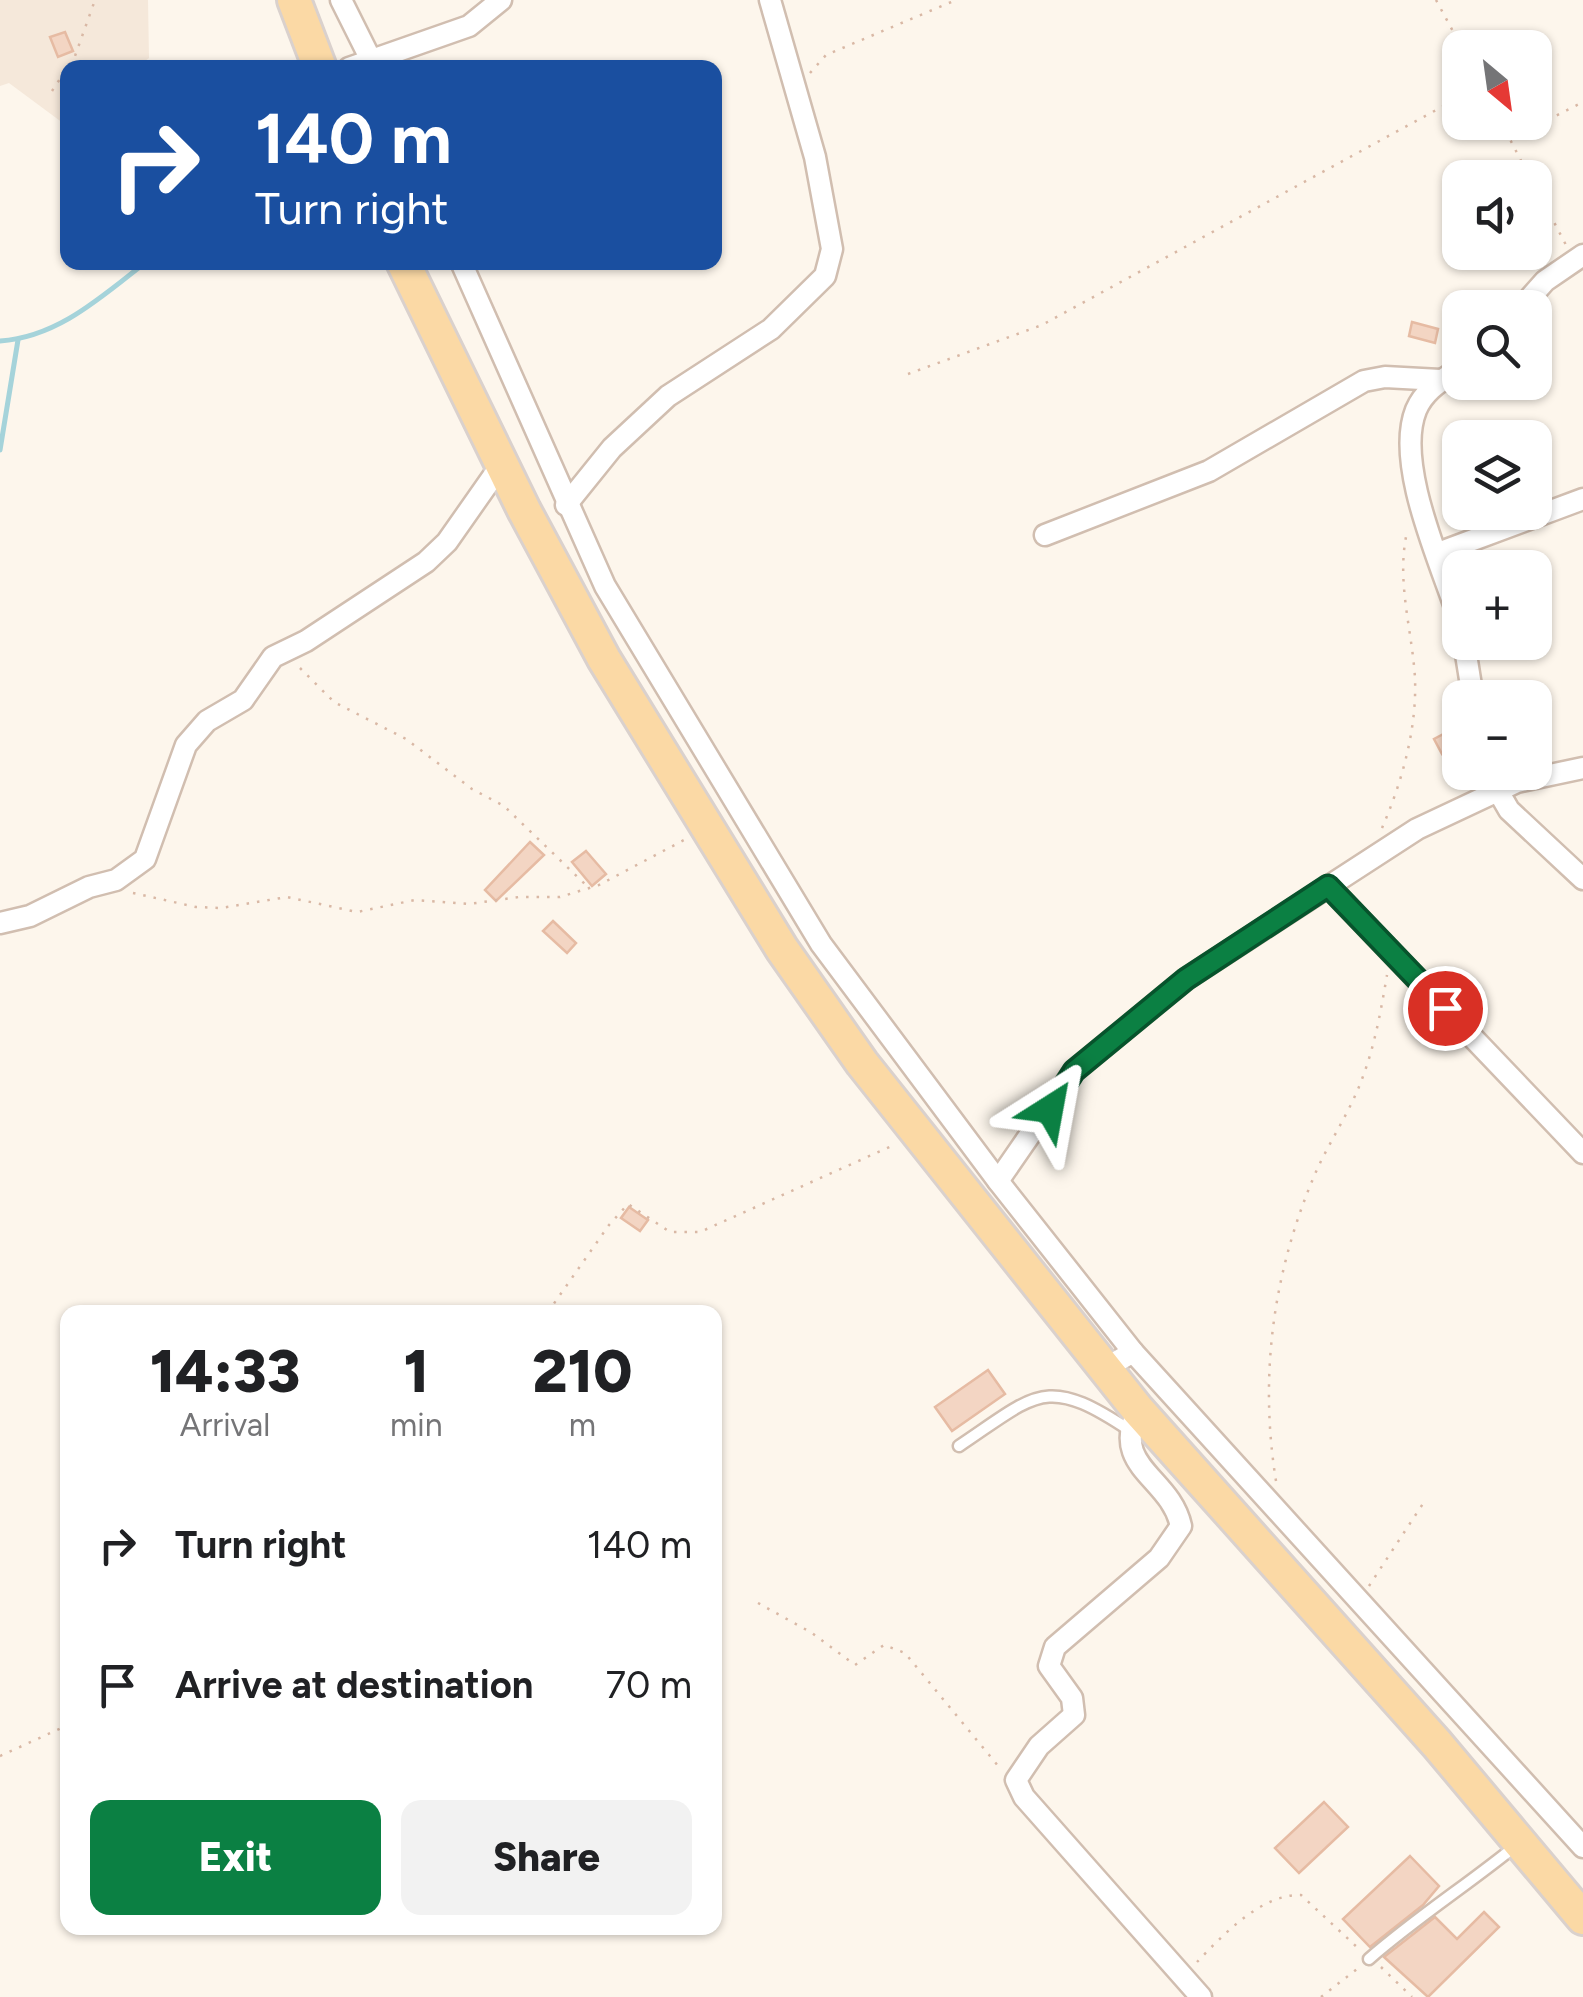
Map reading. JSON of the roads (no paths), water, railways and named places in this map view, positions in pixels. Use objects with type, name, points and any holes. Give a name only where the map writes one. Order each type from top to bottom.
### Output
[{"type":"main road","points":[[294,0],[317,60]]},
{"type":"main road","points":[[407,270],[501,466],[604,659],[782,949],[918,1136],[1104,1369],[1134,1420],[1437,1744],[1583,1918]]},
{"type":"street","points":[[342,0],[372,60]]},
{"type":"street","points":[[384,60],[468,26],[501,0]]},
{"type":"street","points":[[566,505],[612,448],[668,396],[772,329],[826,276],[832,249],[816,157],[770,0]]},
{"type":"street","points":[[1538,290],[1578,257]]},
{"type":"street","points":[[464,270],[604,586],[821,944],[998,1182],[1133,1352],[1583,1847]]},
{"type":"street","points":[[1045,534],[1196,478],[1364,382],[1385,377],[1440,380]]},
{"type":"street","points":[[1440,380],[1416,410],[1410,448],[1419,495],[1442,566]]},
{"type":"street","points":[[0,923],[30,916],[89,887],[116,880],[144,859],[195,732],[243,700],[258,672],[282,652],[306,641],[426,562],[448,542],[501,466]]},
{"type":"street","points":[[1438,553],[1583,498]]},
{"type":"street","points":[[1552,772],[1583,768]]},
{"type":"street","points":[[998,1182],[1083,1063],[1186,979],[1477,790]]},
{"type":"street","points":[[1497,790],[1509,810],[1583,879]]},
{"type":"street","points":[[1328,886],[1583,1153]]},
{"type":"street","points":[[1104,1369],[1133,1352]]},
{"type":"street","points":[[1134,1420],[1128,1445],[1172,1502],[1181,1526],[1159,1558],[1055,1647],[1050,1666],[1072,1698],[1074,1715],[1039,1746],[1016,1780],[1021,1794],[1202,1997]]},
{"type":"lane","points":[[959,1446],[1021,1404],[1052,1394],[1070,1395],[1134,1420]]},
{"type":"lane","points":[[1369,1958],[1415,1918],[1466,1887],[1519,1844]]},
{"type":"waterway","points":[[0,341],[21,338],[60,323],[136,270]]},
{"type":"waterway","points":[[0,450],[18,340]]}]
